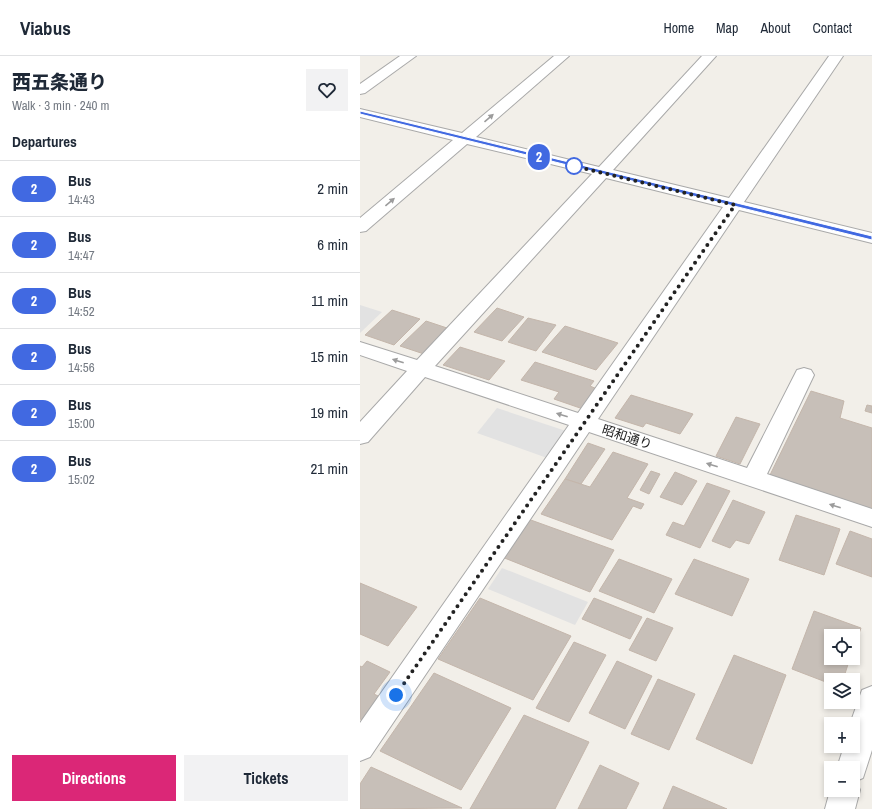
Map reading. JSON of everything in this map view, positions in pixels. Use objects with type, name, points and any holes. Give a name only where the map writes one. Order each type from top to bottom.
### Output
[{"type":"street","points":[[360,90],[409,56]]},
{"type":"street","points":[[360,227],[562,56]]},
{"type":"street","points":[[360,436],[420,368],[604,173],[709,56]]},
{"type":"street","points":[[360,747],[735,205],[836,56]]},
{"type":"street","points":[[360,113],[872,238]]},
{"type":"street","name":"昭和通り","points":[[360,348],[872,518]]},
{"type":"street","points":[[753,479],[804,375]]},
{"type":"street","points":[[854,761],[872,699]]},
{"type":"street","points":[[840,809],[843,797]]},
{"type":"shaded area","points":[[360,305],[382,312],[360,333]]},
{"type":"shaded area","points":[[497,408],[569,432],[550,459],[477,433]]},
{"type":"shaded area","points":[[502,568],[588,602],[575,625],[488,589]]},
{"type":"building","points":[[497,308],[524,317],[502,341],[474,332]]},
{"type":"building","points":[[392,310],[420,319],[394,345],[365,335]]},
{"type":"building","points":[[528,318],[556,325],[536,351],[508,342]]},
{"type":"building","points":[[426,321],[450,329],[424,354],[400,346]]},
{"type":"building","points":[[565,326],[618,343],[596,370],[542,352]]},
{"type":"building","points":[[460,347],[505,361],[489,380],[443,365]]},
{"type":"building","points":[[535,362],[594,381],[590,386],[597,389],[583,409],[554,399],[559,392],[521,380]]},
{"type":"building","points":[[811,391],[844,401],[840,418],[872,428],[872,511],[769,477]]},
{"type":"building","points":[[631,395],[693,414],[680,434],[646,423],[643,427],[615,418]]},
{"type":"building","points":[[867,405],[872,406],[872,413],[865,411]]},
{"type":"building","points":[[736,417],[760,424],[740,464],[716,456]]},
{"type":"building","points":[[588,443],[605,449],[581,484],[565,479]]},
{"type":"building","points":[[613,452],[648,464],[627,498],[644,504],[641,509],[633,506],[612,540],[541,514],[565,479],[590,487]]},
{"type":"building","points":[[651,471],[660,474],[649,494],[640,490]]},
{"type":"building","points":[[675,472],[697,481],[682,505],[660,497]]},
{"type":"building","points":[[707,483],[730,491],[700,548],[666,535],[673,522],[684,526]]},
{"type":"building","points":[[733,500],[765,512],[749,544],[736,540],[730,548],[712,541]]},
{"type":"building","points":[[796,515],[840,529],[824,575],[779,560]]},
{"type":"building","points":[[528,519],[614,550],[590,592],[502,557]]},
{"type":"building","points":[[850,531],[872,539],[872,577],[836,564]]},
{"type":"building","points":[[619,559],[672,579],[654,613],[599,591]]},
{"type":"building","points":[[694,559],[749,579],[732,616],[675,594]]},
{"type":"building","points":[[360,583],[417,607],[388,646],[360,634]]},
{"type":"building","points":[[480,598],[571,636],[533,700],[438,659]]},
{"type":"building","points":[[594,598],[642,617],[630,639],[582,619]]},
{"type":"building","points":[[814,611],[861,628],[860,631],[860,629],[824,629],[824,665],[848,665],[845,673],[824,673],[824,681],[792,669]]},
{"type":"building","points":[[647,618],[673,628],[656,661],[629,650]]},
{"type":"building","points":[[574,642],[606,655],[569,722],[536,708]]},
{"type":"building","points":[[734,655],[786,675],[752,764],[696,739]]},
{"type":"building","points":[[367,661],[390,672],[374,694],[384,699],[367,722],[360,719],[360,666],[362,667]]},
{"type":"building","points":[[617,661],[652,676],[625,729],[589,713]]},
{"type":"building","points":[[434,673],[511,708],[461,790],[380,751]]},
{"type":"building","points":[[658,679],[695,694],[669,750],[631,734]]},
{"type":"building","points":[[524,715],[589,742],[555,809],[470,809]]},
{"type":"building","points":[[600,765],[639,783],[626,809],[578,809]]},
{"type":"building","points":[[371,767],[462,808],[360,809],[360,784]]},
{"type":"building","points":[[673,786],[727,809],[663,809]]},
{"type":"bus line","name":"2","points":[[360,113],[872,238]]},
{"type":"route","points":[[396,695],[735,205],[573,165],[574,166]]}]
